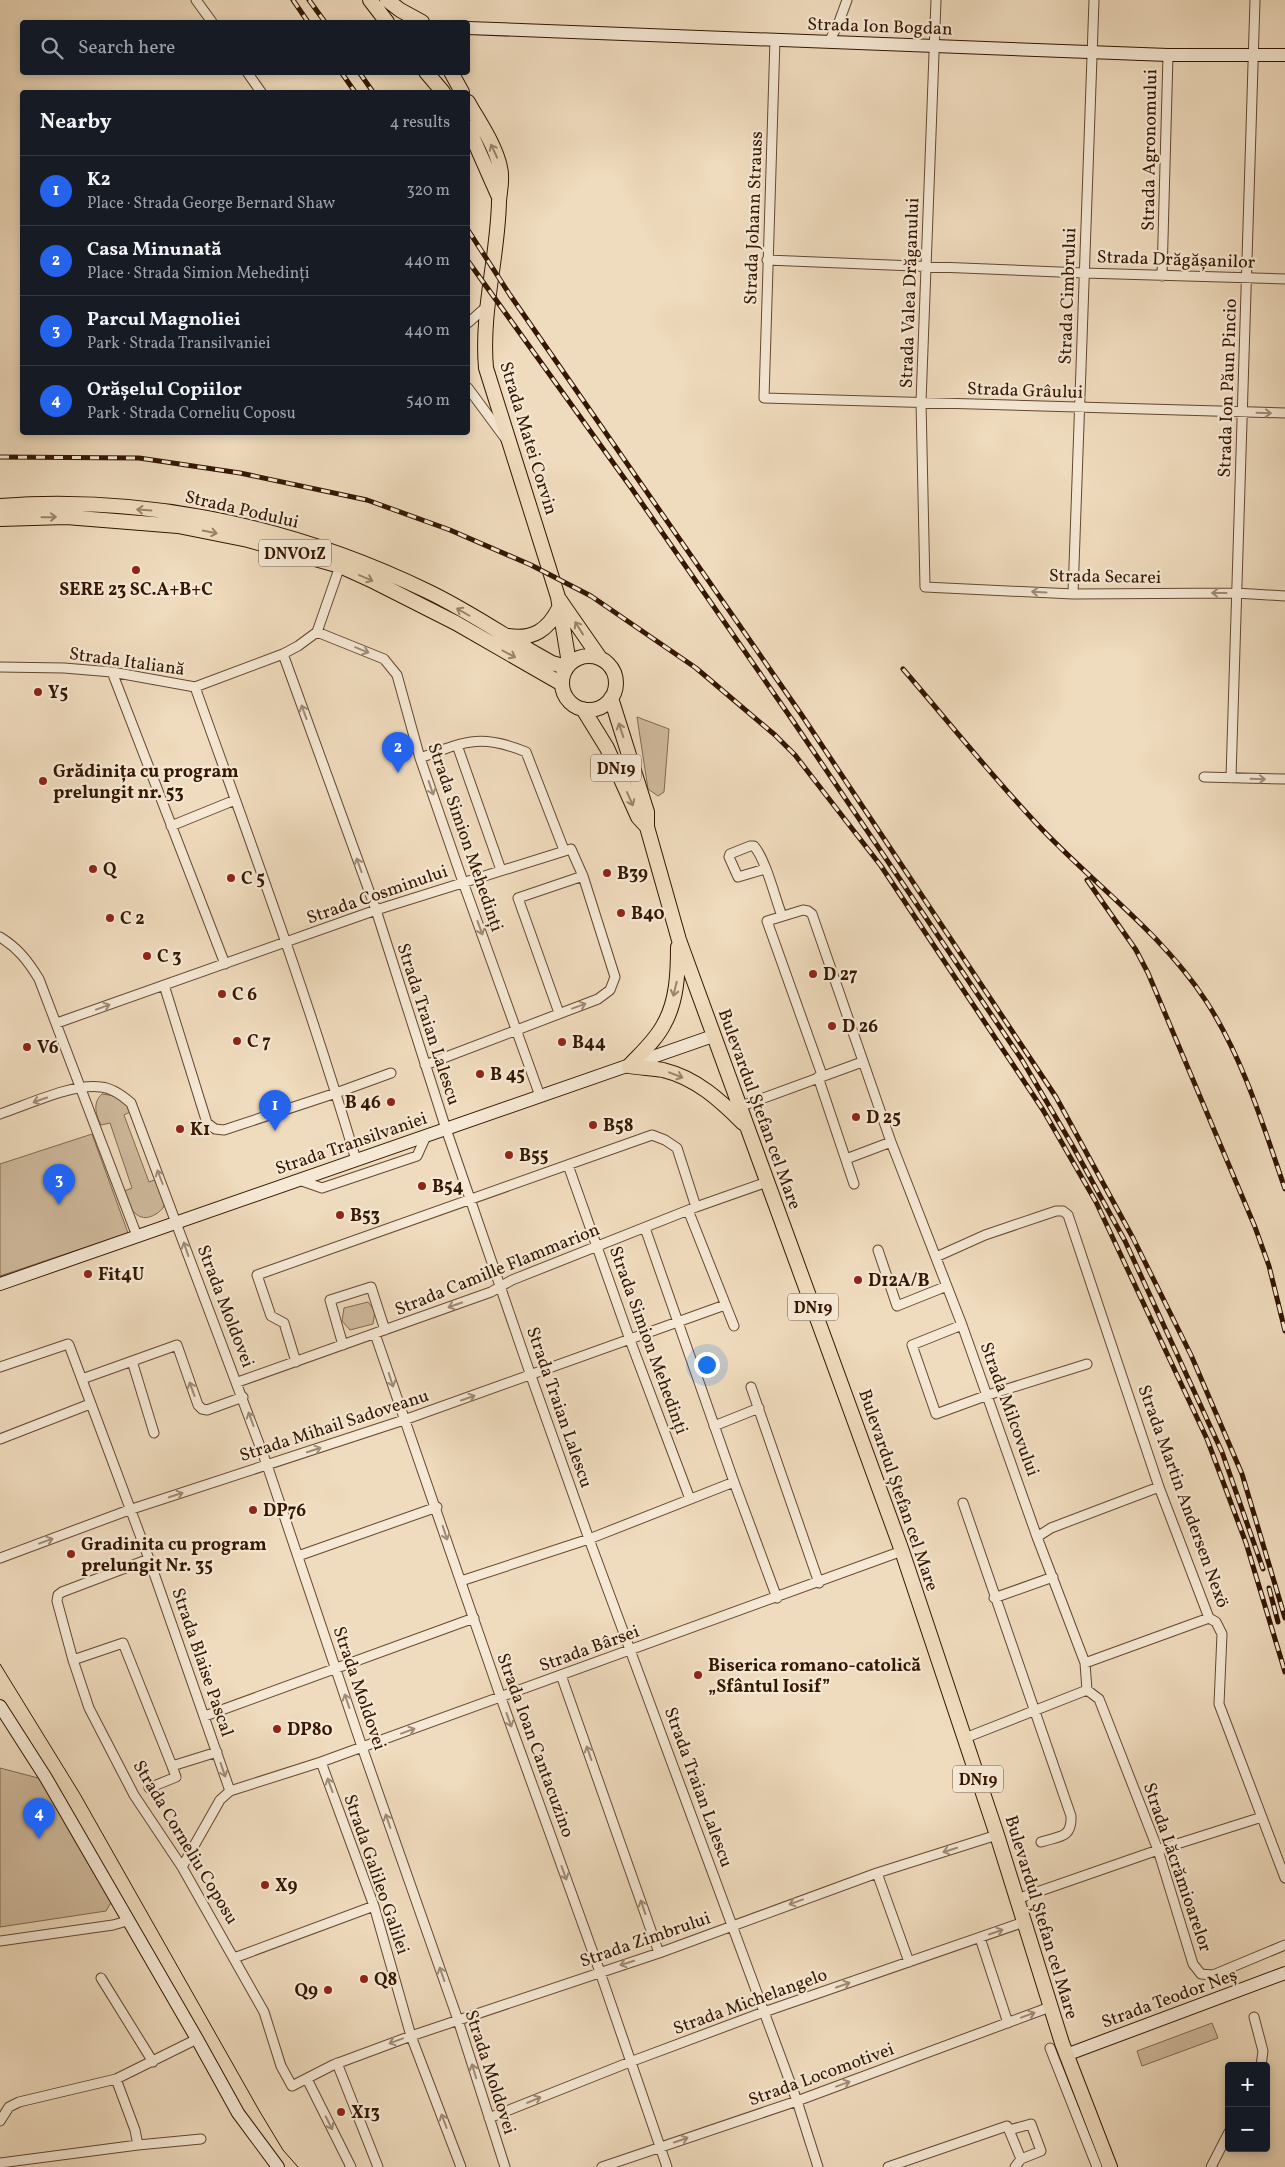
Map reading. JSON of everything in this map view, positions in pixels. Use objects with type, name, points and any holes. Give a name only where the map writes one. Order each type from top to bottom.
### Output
[{"type":"main road","points":[[370,0],[385,20]]},
{"type":"main road","points":[[387,0],[418,20]]},
{"type":"main road","name":"Strada Ion Bogdan","points":[[470,30],[776,39],[1168,55],[1285,55]]},
{"type":"main road","points":[[429,75],[441,90]]},
{"type":"main road","points":[[453,75],[461,90]]},
{"type":"main road","name":"Strada Matei Corvin","points":[[470,106],[498,160],[501,179],[499,219],[486,307],[483,342],[486,368],[558,602]]},
{"type":"main road","name":"Strada Matei Corvin","points":[[470,131],[500,198]]},
{"type":"main road","name":"Strada Podului","points":[[0,506],[68,504],[146,510],[241,524],[341,555],[392,576],[429,592],[552,663],[568,665]]},
{"type":"main road","name":"Strada Podului","points":[[0,519],[66,517],[178,526],[248,540],[340,566],[456,623],[562,684]]},
{"type":"main road","points":[[505,636],[526,637],[540,632],[550,622],[558,602]]},
{"type":"main road","name":"DN19","points":[[558,602],[600,658],[613,670],[616,678],[616,687],[611,698]]},
{"type":"main road","name":"DN19","points":[[558,602],[568,665],[562,684],[564,693],[568,700],[583,709]]},
{"type":"main road","points":[[568,665],[588,656],[600,658]]},
{"type":"main road","points":[[583,709],[600,707],[611,698]]},
{"type":"main road","name":"Bulevardul Ștefan cel Mare","points":[[611,698],[647,812],[647,827],[678,940],[902,1551],[1018,1899],[1066,2055],[1110,2167]]},
{"type":"main road","name":"Bulevardul Ștefan cel Mare","points":[[583,709],[607,748],[638,817],[647,827]]},
{"type":"main road","points":[[629,1066],[664,1024],[676,987],[678,940]]},
{"type":"main road","name":"Strada Transilvaniei","points":[[0,1284],[713,1036]]},
{"type":"main road","points":[[629,1066],[663,1070],[691,1081],[719,1100],[746,1125]]},
{"type":"main road","points":[[0,1706],[46,1778],[238,2113],[278,2167]]},
{"type":"main road","name":"Strada Teodor Neș","points":[[1066,2055],[1285,1973]]},
{"type":"street","points":[[196,0],[211,20]]},
{"type":"street","points":[[829,42],[839,22],[846,0]]},
{"type":"street","name":"Strada Valea Drăganului","points":[[925,587],[921,402],[936,0]]},
{"type":"street","name":"Strada Cimbrului","points":[[1073,594],[1078,408],[1094,0]]},
{"type":"street","name":"Strada Ion Păun Pincio","points":[[1231,778],[1255,0]]},
{"type":"street","name":"Strada Johann Strauss","points":[[764,398],[767,260],[776,39]]},
{"type":"street","name":"Strada Agronomului","points":[[1162,276],[1168,55]]},
{"type":"street","points":[[249,75],[260,90]]},
{"type":"street","name":"Strada Drăgășanilor","points":[[767,260],[1162,276],[1285,279]]},
{"type":"street","points":[[470,321],[486,307]]},
{"type":"street","points":[[470,391],[508,441]]},
{"type":"street","name":"Strada Grâului","points":[[764,398],[1285,413]]},
{"type":"street","points":[[317,632],[340,566]]},
{"type":"street","name":"Strada Secarei","points":[[925,587],[1073,594],[1236,593],[1285,596]]},
{"type":"street","name":"Strada Italiană","points":[[0,667],[64,668],[112,672],[195,687],[284,654],[317,632]]},
{"type":"street","name":"Strada Simion Mehedinți","points":[[317,632],[384,659],[397,675],[420,758],[540,1096]]},
{"type":"street","name":"Strada Traian Lalescu","points":[[284,654],[376,910],[446,1129],[531,1376],[589,1539],[632,1650],[797,2101],[818,2167]]},
{"type":"street","points":[[112,672],[225,964]]},
{"type":"street","points":[[195,687],[287,943],[356,1160]]},
{"type":"street","points":[[420,758],[457,745],[483,740],[505,744],[526,752],[564,850],[571,849],[583,876],[616,977],[610,990],[598,999],[426,1066]]},
{"type":"street","points":[[457,745],[501,870]]},
{"type":"street","points":[[1204,777],[1285,779]]},
{"type":"street","points":[[171,826],[235,800]]},
{"type":"street","name":"Strada Cosminului","points":[[57,1023],[376,910],[564,850]]},
{"type":"street","points":[[765,869],[782,916],[767,921],[820,1076],[854,1184]]},
{"type":"street","points":[[559,1013],[518,898],[583,876]]},
{"type":"street","name":"Strada Milcovului","points":[[782,916],[803,910],[808,910],[812,914],[891,1142],[962,1325],[1037,1536],[1085,1663],[1087,1690]]},
{"type":"street","points":[[0,937],[17,948],[29,962],[39,979],[137,1236]]},
{"type":"street","points":[[164,985],[207,1123],[215,1129],[224,1130],[391,1073]]},
{"type":"street","points":[[739,1107],[862,1062]]},
{"type":"street","points":[[0,1114],[80,1087]]},
{"type":"street","name":"Strada Moldovei","points":[[80,1087],[102,1087],[124,1096],[131,1103],[238,1382],[362,1747],[458,2020],[505,2167]]},
{"type":"street","points":[[296,1362],[284,1323],[272,1316],[257,1275],[652,1135],[666,1140],[677,1148],[692,1208],[724,1305],[734,1326]]},
{"type":"street","points":[[298,1180],[322,1188],[416,1156],[426,1136]]},
{"type":"street","points":[[846,1159],[891,1142]]},
{"type":"street","name":"Strada Simion Mehedinți","points":[[568,1165],[630,1340],[690,1499]]},
{"type":"street","name":"Strada Camille Flammarion","points":[[238,1382],[491,1292],[512,1280],[692,1208],[767,1182]]},
{"type":"street","name":"Strada Martin Andersen Nexö","points":[[936,1257],[984,1235],[1056,1211],[1063,1211],[1068,1215],[1159,1487],[1209,1618],[1216,1622],[1222,1634],[1219,1704],[1285,1878]]},
{"type":"street","points":[[645,1228],[714,1426],[777,1598]]},
{"type":"street","points":[[878,1250],[897,1306],[947,1286]]},
{"type":"street","points":[[343,1346],[330,1300],[371,1287],[385,1330]]},
{"type":"street","name":"Strada Mihail Sadoveanu","points":[[0,1558],[129,1510],[404,1420],[531,1376],[724,1305]]},
{"type":"street","points":[[962,1325],[912,1346],[936,1414],[988,1395],[1087,1364]]},
{"type":"street","name":"Strada Ioan Cantacuzino","points":[[375,1334],[501,1698],[600,1972],[666,2167]]},
{"type":"street","name":"Strada Blaise Pascal","points":[[0,1368],[68,1344],[70,1347],[129,1510],[149,1559],[230,1791]]},
{"type":"street","points":[[82,1379],[176,1345],[198,1405],[202,1409],[208,1410],[243,1397]]},
{"type":"street","points":[[132,1361],[154,1433]]},
{"type":"street","points":[[751,1387],[819,1583]]},
{"type":"street","points":[[0,1439],[90,1404]]},
{"type":"street","points":[[714,1426],[759,1408]]},
{"type":"street","points":[[461,1581],[589,1539],[734,1482]]},
{"type":"street","points":[[1037,1536],[1051,1528],[1159,1487]]},
{"type":"street","points":[[963,1503],[994,1598],[1071,1816],[1072,1828],[1068,1833],[1041,1842]]},
{"type":"street","points":[[298,1556],[436,1506]]},
{"type":"street","name":"Strada Bârsei","points":[[230,1791],[321,1762],[501,1698],[902,1551]]},
{"type":"street","name":"Strada Corneliu Coposu","points":[[149,1559],[58,1595],[57,1601],[73,1660],[89,1708],[134,1795],[182,1867],[264,2012],[281,2066],[292,2086],[307,2079]]},
{"type":"street","points":[[994,1598],[1053,1577]]},
{"type":"street","points":[[205,1716],[474,1618]]},
{"type":"street","points":[[1085,1663],[1209,1618]]},
{"type":"street","points":[[73,1660],[123,1643],[176,1777],[149,1788]]},
{"type":"street","points":[[561,1675],[659,1953]]},
{"type":"street","points":[[965,1738],[1087,1690]]},
{"type":"street","name":"Strada Lăcrămioarelor","points":[[1087,1690],[1099,1699],[1158,1850],[1193,1964],[1201,1974],[1213,1975],[1285,1945]]},
{"type":"street","points":[[172,1766],[217,1752]]},
{"type":"street","name":"Strada Galileo Galilei","points":[[321,1762],[374,1906],[411,2036],[461,2167]]},
{"type":"street","points":[[182,1867],[220,1800],[230,1791]]},
{"type":"street","points":[[1018,1899],[1262,1816]]},
{"type":"street","name":"Strada Zimbrului","points":[[307,2079],[336,2064],[411,2036],[659,1953],[877,1873],[996,1835]]},
{"type":"street","points":[[877,1873],[909,1962]]},
{"type":"street","points":[[234,1958],[374,1906]]},
{"type":"street","points":[[0,1941],[113,1925],[128,1920]]},
{"type":"street","name":"Strada Michelangelo","points":[[489,2118],[630,2062],[764,2012],[1024,1922]]},
{"type":"street","points":[[980,1938],[1008,2023]]},
{"type":"street","points":[[101,1978],[153,2062]]},
{"type":"street","name":"Strada Locomotivei","points":[[602,2167],[797,2101],[1050,2007]]},
{"type":"street","points":[[1254,2017],[1263,2051],[1262,2062]]},
{"type":"street","points":[[0,2121],[9,2108],[19,2102],[116,2080],[197,2039]]},
{"type":"street","points":[[1050,2048],[1097,2167]]},
{"type":"street","points":[[336,2064],[378,2167]]},
{"type":"street","points":[[307,2079],[351,2167]]},
{"type":"street","points":[[116,2080],[135,2130],[138,2145]]},
{"type":"street","points":[[1009,2130],[1031,2124],[1041,2151],[1021,2159],[1015,2167]]},
{"type":"street","points":[[888,2167],[1007,2126],[1021,2159]]},
{"type":"street","points":[[0,2163],[138,2145],[201,2139]]},
{"type":"street","points":[[1211,2167],[1225,2140]]},
{"type":"shaded area","points":[[637,717],[669,729],[664,792],[658,796],[648,789]]},
{"type":"shaded area","points":[[102,1094],[119,1099],[132,1111],[124,1115],[149,1182],[157,1179],[164,1200],[163,1208],[149,1217],[138,1216],[130,1208],[122,1192],[132,1188],[110,1123],[101,1125],[98,1117],[96,1105]]},
{"type":"shaded area","points":[[92,1134],[128,1233],[0,1276],[0,1164]]},
{"type":"shaded area","points":[[368,1302],[375,1311],[373,1324],[350,1330],[342,1321],[344,1308]]},
{"type":"shaded area","points":[[0,1768],[42,1779],[113,1899],[106,1911],[0,1927]]},
{"type":"shaded area","points":[[1212,2023],[1218,2038],[1142,2066],[1137,2051]]},
{"type":"tram line","points":[[0,1664],[80,1794],[260,2112],[283,2150],[298,2167]]},
{"type":"railway","points":[[293,0],[307,20]]},
{"type":"railway","points":[[309,0],[324,20]]},
{"type":"railway","points":[[343,75],[354,90]]},
{"type":"railway","points":[[361,75],[372,90]]},
{"type":"railway","points":[[470,233],[510,295],[801,714],[1056,1097],[1133,1238],[1191,1355],[1242,1474],[1285,1618]]},
{"type":"railway","points":[[470,264],[632,489],[793,721],[1022,1060],[1071,1143],[1125,1241],[1222,1452],[1263,1569]]},
{"type":"railway","points":[[0,457],[139,458],[240,473],[367,500],[450,530],[531,565],[591,596],[696,668],[775,735],[795,755],[881,866],[1043,1110],[1096,1202],[1207,1439],[1246,1543],[1285,1672]]},
{"type":"railway","points":[[903,669],[1036,823],[1147,930],[1188,976],[1206,1001],[1231,1045],[1251,1092],[1285,1189]]},
{"type":"railway","points":[[1087,880],[1136,950],[1148,973],[1255,1227],[1269,1266],[1285,1331]]},
{"type":"railway","points":[[1269,1588],[1278,1622]]},
{"type":"place","name":"SERE 23 SC.A+B+C","points":[[136,570]]},
{"type":"place","name":"Y5","points":[[38,692]]},
{"type":"place","name":"Casa Minunată","points":[[398,773]]},
{"type":"place","name":"Grădinița cu program prelungit nr. 53","points":[[43,781]]},
{"type":"place","name":"Q","points":[[93,869]]},
{"type":"place","name":"B39","points":[[607,873]]},
{"type":"place","name":"C 5","points":[[231,878]]},
{"type":"place","name":"B40","points":[[621,913]]},
{"type":"place","name":"C 2","points":[[110,918]]},
{"type":"place","name":"C 3","points":[[147,956]]},
{"type":"place","name":"D 27","points":[[813,974]]},
{"type":"place","name":"C 6","points":[[222,994]]},
{"type":"place","name":"D 26","points":[[832,1026]]},
{"type":"place","name":"C 7","points":[[237,1041]]},
{"type":"place","name":"B44","points":[[562,1042]]},
{"type":"place","name":"V6","points":[[27,1047]]},
{"type":"place","name":"B 45","points":[[480,1074]]},
{"type":"place","name":"B 46","points":[[391,1102]]},
{"type":"place","name":"D 25","points":[[856,1117]]},
{"type":"place","name":"B58","points":[[593,1125]]},
{"type":"place","name":"K1","points":[[180,1129]]},
{"type":"place","name":"K2","points":[[275,1131]]},
{"type":"place","name":"B55","points":[[509,1155]]},
{"type":"place","name":"B54","points":[[422,1186]]},
{"type":"place","name":"Parcul Magnoliei","points":[[59,1205]]},
{"type":"place","name":"B53","points":[[340,1215]]},
{"type":"place","name":"Fit4U","points":[[88,1274]]},
{"type":"place","name":"D12A/B","points":[[858,1280]]},
{"type":"place","name":"DP76","points":[[253,1510]]},
{"type":"place","name":"Gradinita cu program prelungit Nr. 35","points":[[71,1554]]},
{"type":"place","name":"Biserica romano-catolică „Sfântul Iosif”","points":[[698,1675]]},
{"type":"place","name":"DP80","points":[[277,1729]]},
{"type":"place","name":"Orășelul Copiilor","points":[[39,1839]]},
{"type":"place","name":"X9","points":[[265,1885]]},
{"type":"place","name":"Q8","points":[[364,1979]]},
{"type":"place","name":"Q9","points":[[328,1990]]},
{"type":"place","name":"X13","points":[[341,2112]]}]
